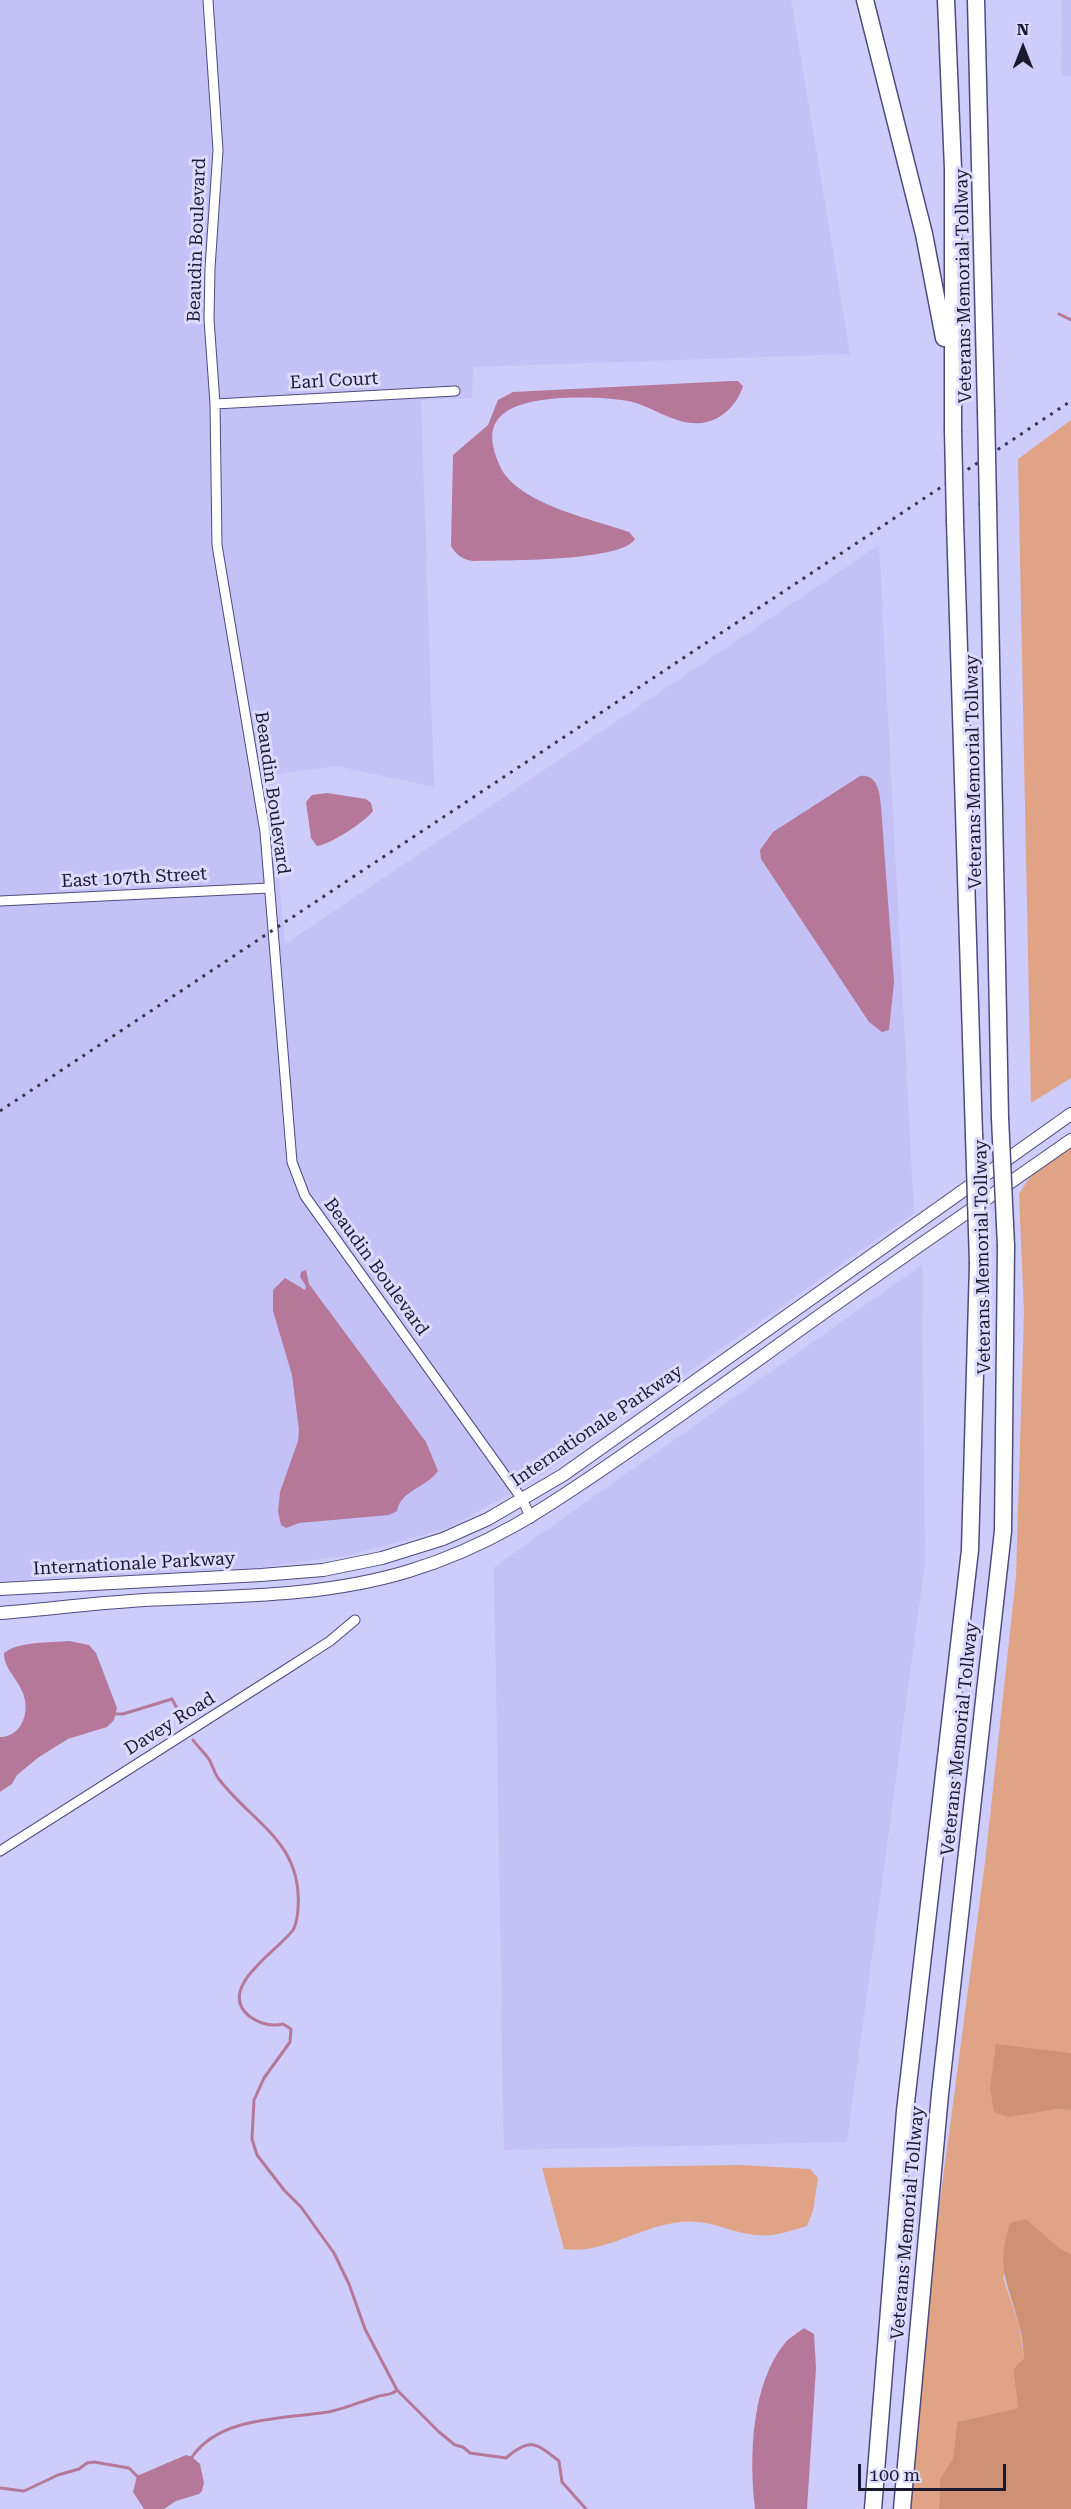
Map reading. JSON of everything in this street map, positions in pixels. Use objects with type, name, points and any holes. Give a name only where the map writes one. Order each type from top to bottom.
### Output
[{"type":"highway","points":[[865,0],[924,234],[951,371]]},
{"type":"highway","name":"Veterans Memorial Tollway","points":[[873,2509],[905,2111],[970,1550],[978,1264],[951,371],[952,169],[946,0]]},
{"type":"highway","name":"Veterans Memorial Tollway","points":[[902,2509],[941,2082],[1003,1531],[1006,1246],[1000,1118],[976,0]]},
{"type":"street","name":"Beaudin Boulevard","points":[[208,0],[218,150],[209,309],[215,404],[217,545],[265,832],[292,1162],[305,1196],[522,1499],[531,1518]]},
{"type":"street","name":"Earl Court","points":[[215,404],[455,391]]},
{"type":"street","name":"East 107th Street","points":[[0,901],[269,888]]},
{"type":"street","name":"Internationale Parkway","points":[[0,1589],[323,1570],[382,1558],[443,1539],[488,1519],[563,1475],[1071,1114]]},
{"type":"street","name":"Internationale Parkway","points":[[0,1613],[123,1601],[277,1594],[368,1583],[445,1560],[531,1518],[687,1412],[836,1304],[1071,1140]]},
{"type":"street","name":"Davey Road","points":[[0,1851],[330,1641],[355,1620]]},
{"type":"shaded area","points":[[0,0],[791,0],[850,354],[473,367],[472,398],[421,400],[434,787],[337,766],[262,776],[275,840],[285,944],[879,545],[914,1213],[533,1481],[448,1528],[350,1555],[255,1568],[0,1581]]},
{"type":"shaded area","points":[[1061,0],[1071,0],[1071,76],[1062,76]]},
{"type":"shaded area","points":[[738,381],[743,386],[733,405],[716,419],[702,423],[683,422],[628,401],[598,398],[542,400],[510,409],[496,422],[492,434],[499,464],[507,478],[537,499],[556,508],[629,532],[635,539],[625,547],[608,552],[533,560],[473,561],[460,556],[451,546],[453,455],[488,425],[498,400],[513,392]]},
{"type":"shaded area","points":[[1071,420],[1071,1078],[1031,1103],[1018,459]]},
{"type":"shaded area","points":[[860,776],[871,778],[877,786],[881,807],[894,982],[889,1030],[882,1032],[869,1022],[761,859],[760,850],[773,832]]},
{"type":"shaded area","points":[[327,793],[366,799],[371,803],[373,811],[347,832],[330,842],[317,846],[311,838],[306,802],[312,795]]},
{"type":"shaded area","points":[[1071,1147],[1071,2053],[1069,2052],[1033,2112],[1071,2110],[1071,2254],[1058,2247],[1026,2220],[1003,2277],[1019,2325],[1024,2358],[1013,2369],[1018,2408],[957,2422],[953,2458],[940,2479],[939,2509],[911,2509],[933,2254],[985,1862],[1016,1577],[1024,1312],[1019,1194],[1029,1178]]},
{"type":"shaded area","points":[[922,1265],[925,1562],[847,2142],[504,2150],[494,1567]]},
{"type":"shaded area","points":[[306,1270],[309,1284],[426,1442],[438,1471],[408,1494],[399,1504],[397,1511],[389,1515],[299,1523],[286,1528],[281,1525],[278,1512],[280,1492],[298,1441],[299,1430],[292,1375],[273,1311],[273,1290],[285,1278],[305,1290],[306,1286],[300,1277],[301,1272]]},
{"type":"shaded area","points":[[69,1641],[89,1645],[96,1653],[117,1708],[114,1720],[107,1727],[68,1739],[39,1757],[17,1775],[12,1784],[0,1792],[0,1737],[8,1736],[19,1727],[23,1721],[26,1706],[25,1698],[8,1668],[4,1653],[26,1644]]},
{"type":"shaded area","points":[[996,2044],[1071,2053],[1071,2110],[1057,2109],[1008,2117],[994,2112],[990,2088]]},
{"type":"shaded area","points":[[741,2165],[810,2169],[818,2178],[813,2211],[807,2226],[764,2235],[747,2234],[702,2222],[680,2222],[650,2229],[593,2248],[564,2249],[542,2168]]},
{"type":"shaded area","points":[[1026,2219],[1058,2247],[1071,2254],[1071,2509],[939,2509],[940,2479],[953,2458],[957,2422],[1018,2408],[1013,2369],[1024,2358],[1024,2354],[1003,2264],[1010,2223]]},
{"type":"shaded area","points":[[804,2328],[814,2334],[816,2368],[807,2509],[755,2509],[752,2467],[759,2400],[774,2360],[787,2341]]},
{"type":"shaded area","points":[[186,2455],[200,2464],[204,2483],[202,2491],[176,2501],[164,2509],[144,2509],[133,2492],[137,2476]]},
{"type":"waterway","points":[[1059,314],[1071,320]]},
{"type":"waterway","points":[[116,1714],[123,1714],[172,1699],[185,1723]]},
{"type":"waterway","points":[[193,1740],[208,1758],[218,1778],[231,1794],[273,1835],[284,1850],[292,1866],[297,1885],[298,1913],[293,1930],[253,1970],[244,1982],[240,1994],[241,2005],[249,2016],[261,2023],[283,2024],[291,2029],[290,2042],[264,2078],[254,2100],[252,2139],[257,2155],[284,2190],[301,2207],[334,2253],[349,2284],[365,2329],[397,2390],[439,2432],[470,2453],[506,2458],[527,2445],[544,2450],[559,2461],[562,2482],[586,2509]]},
{"type":"waterway","points":[[192,2457],[204,2444],[236,2427],[254,2422],[334,2411],[397,2390]]},
{"type":"waterway","points":[[0,2488],[24,2491],[94,2462],[129,2468],[137,2476]]},
{"type":"railway","points":[[0,1111],[1071,401]]}]
